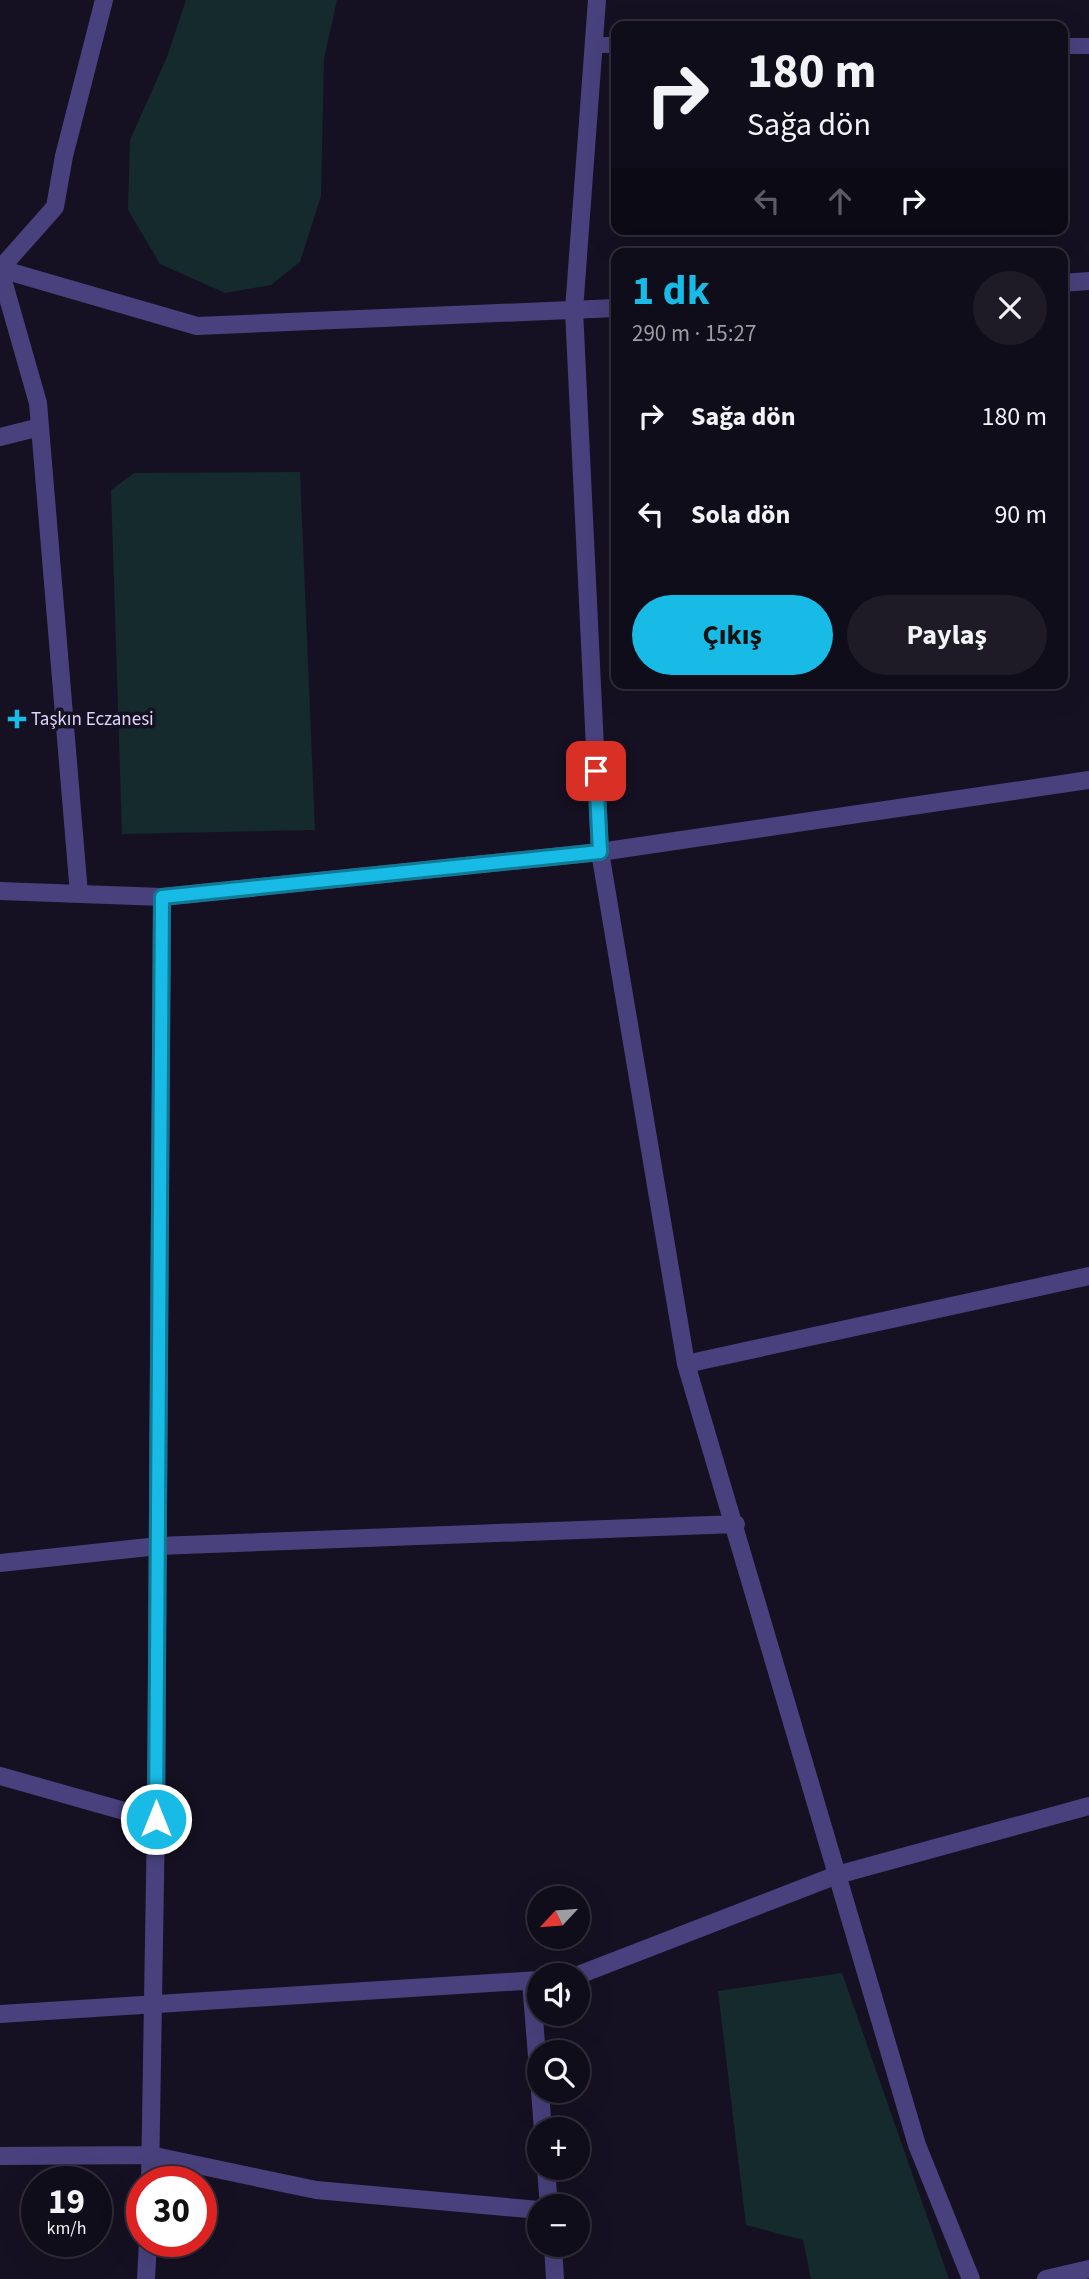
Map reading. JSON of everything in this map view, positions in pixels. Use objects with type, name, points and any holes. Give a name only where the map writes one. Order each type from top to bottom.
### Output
[{"type":"street","points":[[0,270],[55,206],[64,156],[103,0]]},
{"type":"street","points":[[597,0],[573,310],[600,852],[686,1364],[736,1524],[836,1875],[917,2145],[971,2279]]},
{"type":"street","points":[[0,270],[197,326],[611,307]]},
{"type":"street","points":[[0,270],[38,403],[79,894]]},
{"type":"street","points":[[1068,283],[1089,281]]},
{"type":"street","points":[[0,437],[40,426]]},
{"type":"street","points":[[0,891],[162,897],[600,852],[1089,780]]},
{"type":"street","points":[[150,2166],[156,1819],[162,897]]},
{"type":"street","points":[[686,1364],[1089,1276]]},
{"type":"street","points":[[0,1563],[158,1546],[736,1524]]},
{"type":"street","points":[[0,1776],[156,1819]]},
{"type":"street","points":[[590,1971],[836,1875],[1089,1806]]},
{"type":"street","points":[[0,2014],[527,1981]]},
{"type":"street","points":[[0,2156],[150,2155],[316,2190],[527,2209]]},
{"type":"street","points":[[146,2279],[147,2257]]},
{"type":"street","points":[[553,2257],[555,2279]]},
{"type":"street","points":[[1046,2279],[1089,2269]]},
{"type":"lane","points":[[594,45],[611,45]]},
{"type":"lane","points":[[1068,46],[1089,46]]},
{"type":"green space","points":[[186,0],[337,0],[324,59],[321,196],[300,262],[271,285],[225,293],[160,264],[128,210],[130,140],[167,57]]},
{"type":"green space","points":[[300,472],[315,830],[122,834],[111,490],[134,473]]},
{"type":"green space","points":[[842,1973],[949,2279],[811,2279],[803,2240],[746,2225],[718,1991]]},
{"type":"place","name":"Taşkın Eczanesi","points":[[17,719]]},
{"type":"route","points":[[156,1819],[162,897],[600,852],[596,771]]}]
